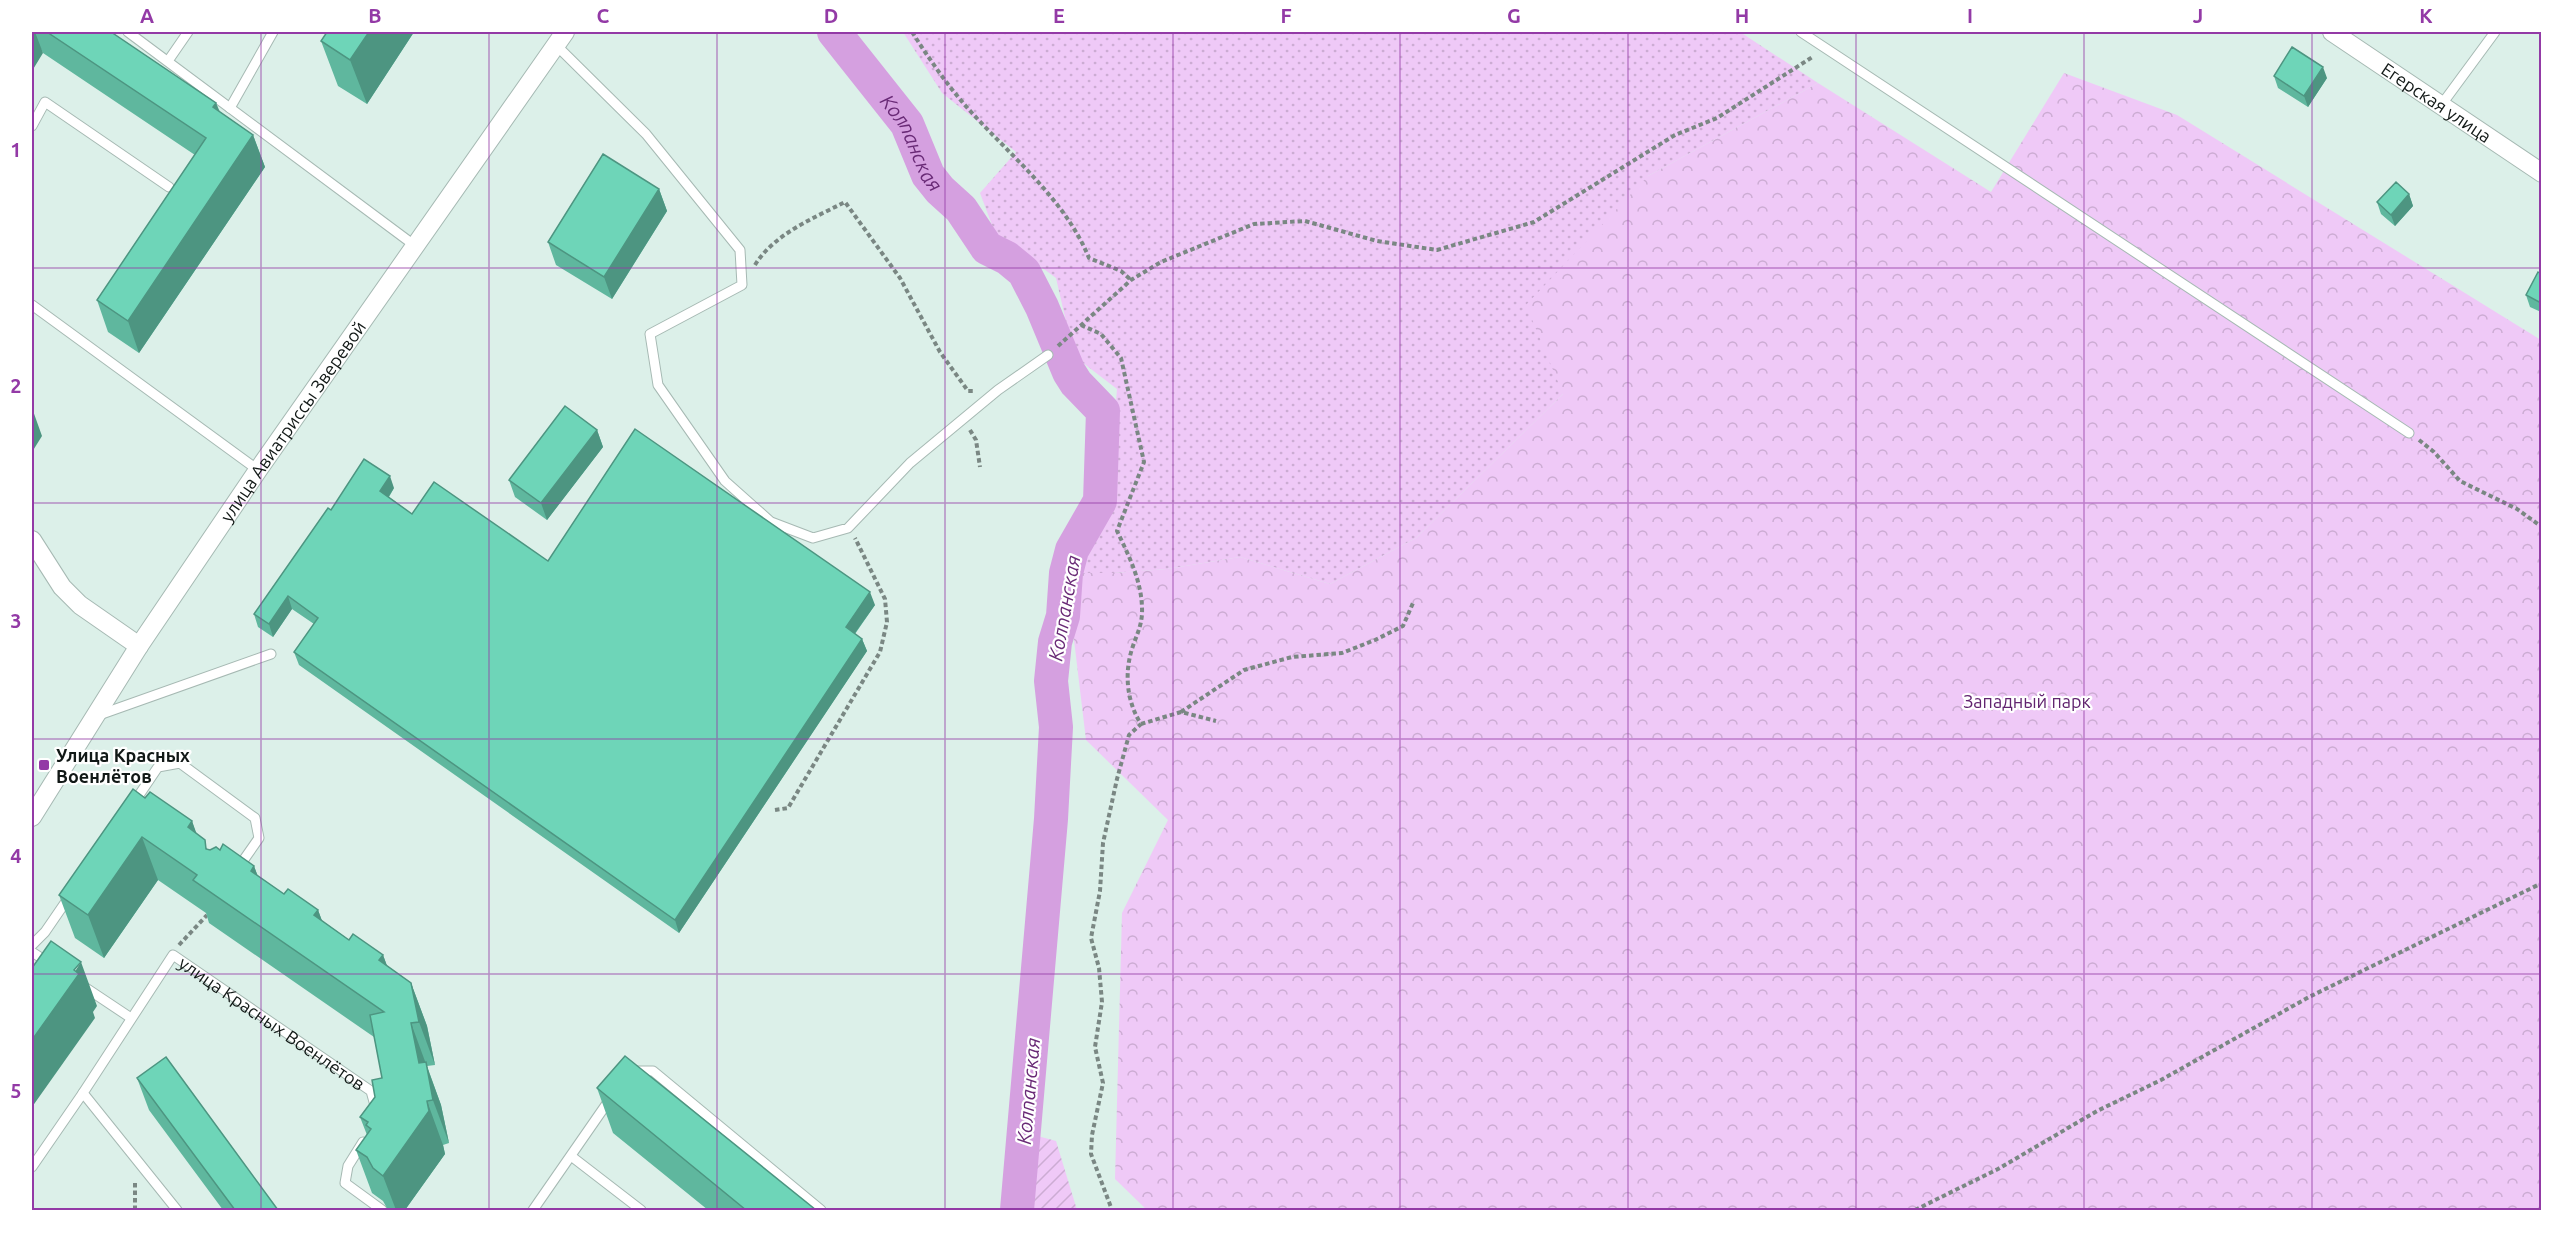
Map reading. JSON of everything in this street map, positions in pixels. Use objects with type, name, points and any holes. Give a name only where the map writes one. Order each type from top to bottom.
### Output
[{"type":"street","name":"Егерская улица","points":[[2332,32],[2442,104],[2541,173]]},
{"type":"street","name":"улица Авиатриссы Зверевой","points":[[32,817],[139,646],[258,470],[561,38]]},
{"type":"street","points":[[32,540],[62,587],[80,604],[139,646]]},
{"type":"lane","points":[[128,32],[414,245]]},
{"type":"lane","points":[[168,61],[188,32]]},
{"type":"lane","points":[[230,108],[273,32]]},
{"type":"lane","points":[[1801,32],[2409,433]]},
{"type":"lane","points":[[2442,104],[2495,32]]},
{"type":"lane","points":[[561,38],[646,134],[740,250],[742,285],[650,334],[658,385],[725,481],[771,522],[813,538],[848,528],[910,463],[998,390],[1048,355]]},
{"type":"lane","points":[[32,126],[45,102],[170,187]]},
{"type":"lane","points":[[32,305],[258,470]]},
{"type":"lane","points":[[96,716],[271,654]]},
{"type":"lane","points":[[125,816],[158,767],[180,763],[255,818],[259,838],[233,877]]},
{"type":"lane","points":[[32,945],[45,932],[78,884]]},
{"type":"lane","points":[[32,952],[61,972]]},
{"type":"lane","name":"улица Красных Военлётов","points":[[32,1167],[173,955],[371,1091],[379,1117]]},
{"type":"lane","points":[[71,978],[130,1018]]},
{"type":"lane","points":[[623,1080],[630,1071],[652,1071],[821,1210]]},
{"type":"lane","points":[[533,1210],[616,1090]]},
{"type":"lane","points":[[83,1093],[177,1210]]},
{"type":"lane","points":[[367,1137],[348,1166],[345,1183],[382,1210]]},
{"type":"lane","points":[[571,1156],[641,1210]]},
{"type":"path","points":[[912,32],[925,53],[969,110],[1049,195],[1083,242],[1089,258],[1121,271],[1131,280]]},
{"type":"path","points":[[1048,355],[1131,280],[1161,262],[1254,224],[1305,221],[1377,241],[1437,250],[1534,222],[1675,135],[1717,118],[1825,48]]},
{"type":"path","points":[[742,285],[764,250],[804,223],[845,202],[900,278],[940,352],[968,392],[998,390]]},
{"type":"path","points":[[1081,325],[1101,334],[1120,358],[1144,462],[1117,531],[1133,563],[1142,591],[1141,630],[1132,649],[1126,678],[1134,714],[1141,724]]},
{"type":"path","points":[[963,420],[976,440],[980,467]]},
{"type":"path","points":[[2409,433],[2434,452],[2460,481],[2517,509],[2541,527]]},
{"type":"path","points":[[775,810],[788,808],[880,652],[887,622],[885,599],[863,551],[848,528]]},
{"type":"path","points":[[1112,1210],[1091,1154],[1092,1135],[1103,1083],[1095,1047],[1102,1002],[1099,968],[1091,939],[1100,891],[1103,843],[1129,735],[1141,724],[1181,712],[1244,670],[1292,657],[1342,653],[1375,640],[1403,626],[1413,603]]},
{"type":"path","points":[[1181,712],[1216,721]]},
{"type":"path","points":[[1915,1210],[1998,1169],[2097,1111],[2160,1080],[2309,997],[2541,883]]},
{"type":"path","points":[[173,955],[207,915]]},
{"type":"green space","points":[[903,32],[1740,32],[1818,83],[1648,176],[1563,394],[1416,538],[1330,584],[1240,557],[1167,569],[1114,573],[1066,573],[1093,521],[1108,500],[1117,389],[1074,356],[1056,278],[995,233],[980,193],[1016,152],[942,93]]},
{"type":"green space","name":"Западный парк","points":[[2064,73],[2177,115],[2541,340],[2541,1210],[1147,1210],[1115,1179],[1122,913],[1168,820],[1086,740],[1066,573],[1114,573],[1167,569],[1240,557],[1330,584],[1416,538],[1563,394],[1526,305],[1648,176],[1818,83],[1991,192]]},
{"type":"green space","points":[[1034,1135],[1056,1141],[1077,1210],[1027,1210]]},
{"type":"building","points":[[47,32],[111,32],[216,103],[213,107],[253,135],[128,321],[97,300],[206,138]]},
{"type":"building","points":[[327,32],[369,32],[350,60],[321,41]]},
{"type":"building","points":[[2292,47],[2323,67],[2304,96],[2274,76]]},
{"type":"building","points":[[603,154],[659,189],[604,277],[548,242]]},
{"type":"building","points":[[2396,182],[2409,194],[2391,215],[2377,202]]},
{"type":"building","points":[[2538,272],[2541,274],[2541,303],[2526,295]]},
{"type":"building","points":[[565,406],[597,430],[541,503],[509,480]]},
{"type":"building","points":[[635,429],[870,592],[846,627],[862,639],[675,920],[294,652],[318,618],[288,596],[269,624],[254,614],[328,508],[331,510],[364,459],[390,476],[380,491],[412,514],[434,482],[548,561]]},
{"type":"building","points":[[133,789],[145,798],[150,792],[192,821],[188,827],[205,840],[206,849],[216,847],[220,850],[223,844],[254,866],[251,871],[284,894],[288,889],[318,910],[314,915],[349,940],[353,934],[383,955],[379,960],[411,983],[419,1022],[411,1023],[419,1063],[426,1062],[433,1100],[427,1101],[429,1111],[383,1176],[373,1168],[367,1157],[356,1150],[371,1129],[366,1125],[368,1122],[360,1117],[375,1097],[372,1080],[382,1078],[370,1015],[384,1012],[193,880],[197,875],[142,837],[88,915],[59,895]]},
{"type":"building","points":[[51,941],[81,962],[74,970],[79,974],[32,1040],[32,968]]},
{"type":"building","points":[[625,1056],[816,1210],[746,1210],[597,1088]]},
{"type":"building","points":[[166,1057],[278,1210],[235,1210],[137,1078]]},
{"type":"waterway","name":"Колпанская","points":[[834,32],[907,124],[928,175],[940,190],[961,209],[987,248],[1007,258],[1024,272],[1042,307],[1069,372],[1076,383],[1103,411],[1100,501],[1072,550],[1066,573],[1063,616],[1055,642],[1051,681],[1056,727],[1051,819],[1017,1210]]},
{"type":"place","name":"Улица Красных Военлётов","points":[[44,765]]}]
